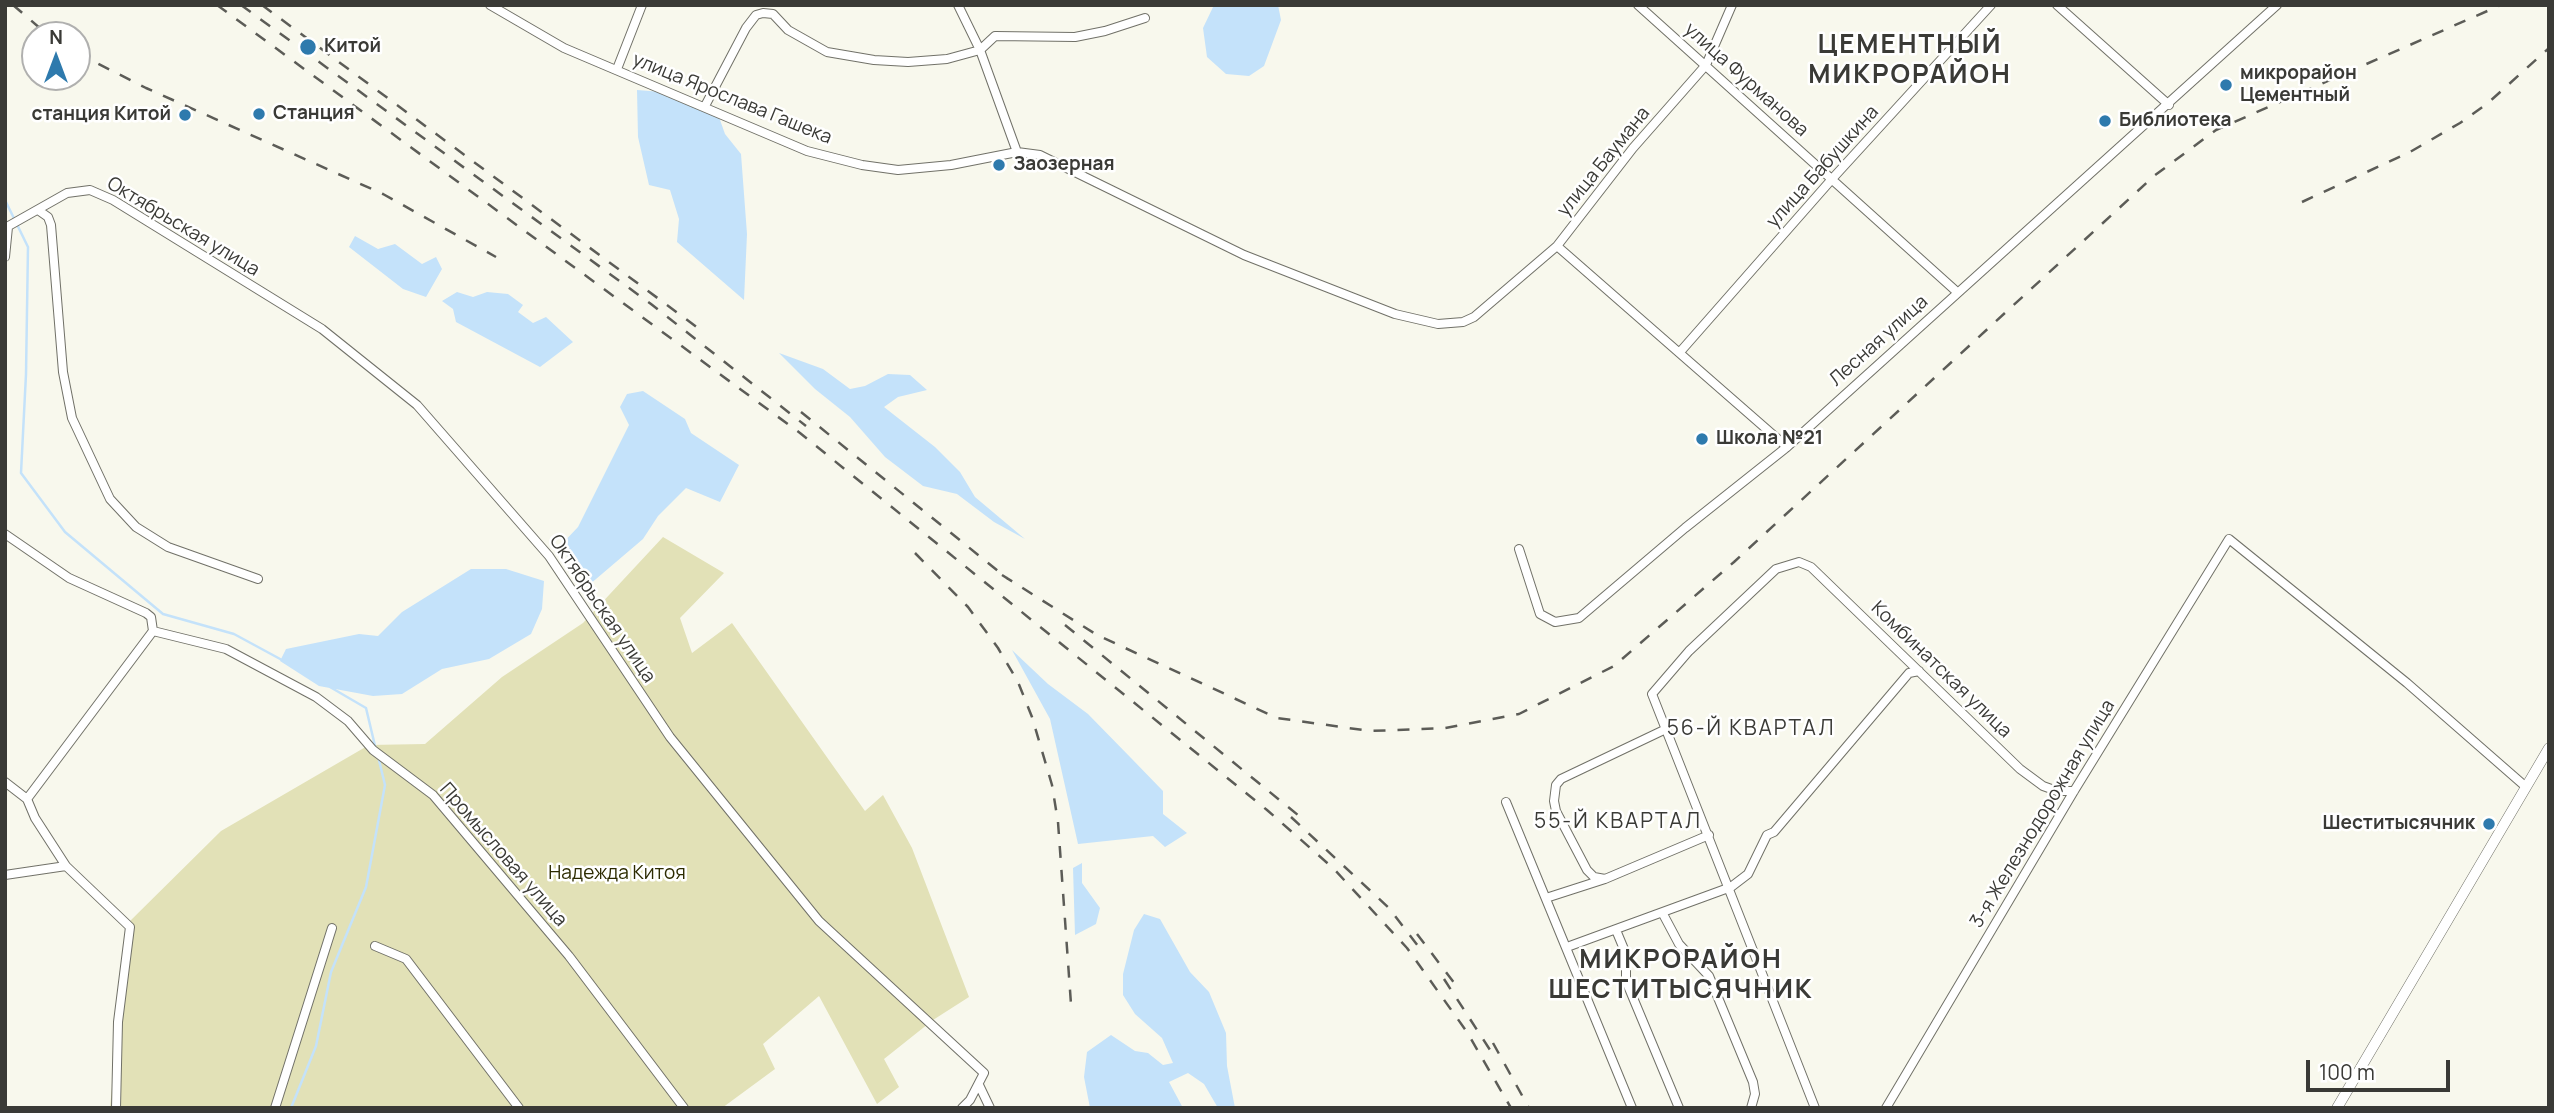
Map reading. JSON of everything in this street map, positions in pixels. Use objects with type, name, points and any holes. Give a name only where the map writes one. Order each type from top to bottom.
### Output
[{"type":"street","name":"улица Ярослава Гашека","points":[[490,5],[564,48],[807,151],[862,165],[911,169],[951,165],[1017,152]]},
{"type":"street","points":[[617,69],[642,5]]},
{"type":"street","points":[[958,5],[981,50],[1017,152]]},
{"type":"street","name":"улица Фурманова","points":[[1638,5],[1957,292]]},
{"type":"street","name":"улица Баумана","points":[[1017,152],[1040,155],[1059,163],[1244,255],[1395,314],[1438,324],[1463,322],[1474,317],[1557,246],[1633,148],[1706,65],[1732,5]]},
{"type":"street","name":"улица Бабушкина","points":[[1680,352],[1832,179],[1992,5]]},
{"type":"street","points":[[2057,5],[2169,105]]},
{"type":"street","name":"Лесная улица","points":[[1519,549],[1540,614],[1555,622],[1579,618],[1685,528],[1787,447],[2277,5]]},
{"type":"street","points":[[705,106],[746,28],[756,15],[763,13],[773,14],[788,30],[807,43],[844,56],[908,62],[947,59],[981,50],[995,36],[1075,37],[1105,31],[1144,18]]},
{"type":"street","name":"Октябрьская улица","points":[[38,210],[67,193],[90,190],[113,200],[322,329],[417,405],[549,556],[670,737],[819,921],[984,1073],[979,1085]]},
{"type":"street","points":[[5,257],[8,227],[38,210],[48,217],[51,225],[63,372],[69,406],[110,499],[136,527],[168,547],[258,579]]},
{"type":"street","points":[[1557,246],[1787,447]]},
{"type":"street","points":[[5,534],[69,578],[146,613],[151,617],[153,631],[89,719],[36,783],[27,799]]},
{"type":"street","name":"3-я Железнодорожная улица","points":[[1886,1108],[2074,791],[2229,539],[2407,683],[2526,787]]},
{"type":"street","name":"Комбинатская улица","points":[[1666,729],[1652,694],[1689,650],[1776,569],[1791,562],[1799,562],[1811,567],[2020,769],[2043,786],[2057,791],[2074,791]]},
{"type":"street","name":"Промысловая улица","points":[[153,631],[226,649],[316,697],[348,721],[373,750],[433,795],[569,956],[684,1108]]},
{"type":"street","points":[[1567,947],[1731,887],[1754,866],[1767,835],[1774,832],[1909,673],[1919,671]]},
{"type":"street","points":[[1605,879],[1594,877],[1587,870],[1556,811],[1556,785],[1561,779],[1666,729],[1731,887],[1815,1108]]},
{"type":"street","points":[[2337,1108],[2549,748]]},
{"type":"street","points":[[5,782],[27,799],[35,818],[66,866],[130,927],[118,1022],[116,1108]]},
{"type":"street","points":[[1506,802],[1632,1108]]},
{"type":"street","points":[[1546,898],[1605,879],[1709,835]]},
{"type":"street","points":[[5,875],[66,866]]},
{"type":"street","points":[[1663,914],[1679,944],[1709,976],[1753,1082],[1755,1094],[1751,1108]]},
{"type":"street","points":[[275,1108],[332,928]]},
{"type":"street","points":[[1616,930],[1626,954],[1626,981],[1679,1108]]},
{"type":"street","points":[[375,946],[406,959],[519,1108]]},
{"type":"street","points":[[962,1108],[979,1085],[990,1108]]},
{"type":"green space","name":"Надежда Китоя","points":[[663,537],[724,573],[680,618],[692,653],[732,623],[865,811],[883,795],[912,848],[969,997],[933,1020],[884,1059],[899,1087],[877,1104],[819,996],[763,1044],[775,1069],[722,1108],[110,1108],[127,924],[221,831],[369,745],[425,744],[502,677],[583,623]]},
{"type":"water","points":[[1214,5],[1278,5],[1281,20],[1264,66],[1249,76],[1226,74],[1207,57],[1203,28]]},
{"type":"water","points":[[637,90],[662,92],[719,117],[725,134],[741,154],[747,234],[744,300],[677,242],[679,219],[670,190],[649,185],[638,137]]},
{"type":"water","points":[[355,236],[378,249],[395,244],[422,264],[436,257],[442,269],[426,297],[403,289],[349,247]]},
{"type":"water","points":[[457,292],[473,297],[487,292],[508,294],[523,305],[518,312],[533,323],[546,317],[573,342],[540,367],[456,322],[453,309],[442,301]]},
{"type":"water","points":[[779,353],[823,369],[850,389],[865,386],[888,374],[910,375],[927,390],[898,397],[884,407],[935,447],[960,472],[975,497],[1025,539],[994,522],[957,494],[923,486],[885,457],[850,417],[815,389]]},
{"type":"water","points":[[643,391],[685,419],[691,433],[739,465],[720,502],[686,488],[658,516],[643,539],[589,585],[560,546],[578,527],[629,425],[620,407],[627,394]]},
{"type":"water","points":[[471,569],[506,569],[544,581],[542,609],[531,634],[489,659],[442,669],[402,694],[373,696],[319,686],[280,661],[286,649],[359,634],[378,636],[402,612]]},
{"type":"water","points":[[1012,650],[1048,684],[1088,714],[1163,791],[1163,814],[1187,833],[1165,847],[1153,836],[1078,844],[1050,719]]},
{"type":"water","points":[[1082,863],[1082,883],[1100,908],[1096,924],[1075,935],[1073,868]]},
{"type":"water","points":[[1144,914],[1160,919],[1190,972],[1209,992],[1226,1033],[1227,1066],[1235,1108],[1218,1108],[1204,1084],[1188,1073],[1169,1082],[1183,1108],[1090,1108],[1084,1077],[1087,1052],[1111,1035],[1135,1051],[1148,1053],[1163,1065],[1173,1063],[1162,1038],[1135,1014],[1123,995],[1123,974],[1134,930]]},
{"type":"waterway","points":[[5,200],[28,247],[21,473],[65,532],[163,614],[234,634],[282,660]]},
{"type":"waterway","points":[[330,687],[366,708],[376,750]]},
{"type":"waterway","points":[[291,1108],[316,1046],[331,972],[366,887],[385,785],[378,756]]},
{"type":"railway","points":[[13,5],[32,21]]},
{"type":"railway","points":[[217,5],[800,433],[1267,810],[1333,868],[1407,948],[1467,1032],[1511,1108]]},
{"type":"railway","points":[[241,5],[651,304],[806,426]]},
{"type":"railway","points":[[262,5],[698,328]]},
{"type":"railway","points":[[1002,575],[1097,635],[1277,718],[1370,731],[1445,728],[1519,714],[1614,666],[1734,562],[2154,176],[2216,130],[2501,5]]},
{"type":"railway","points":[[2302,202],[2410,152],[2460,123],[2488,103],[2549,48]]},
{"type":"railway","points":[[91,60],[146,88],[383,194],[496,257]]},
{"type":"railway","points":[[801,412],[1008,579]]},
{"type":"railway","points":[[915,553],[968,607],[998,648],[1018,682],[1032,717],[1052,785],[1058,822],[1071,1004]]},
{"type":"railway","points":[[1065,625],[1304,820]]},
{"type":"railway","points":[[1291,817],[1389,908],[1418,946]]},
{"type":"railway","points":[[1417,934],[1455,984]]},
{"type":"railway","points":[[1444,979],[1494,1056]]},
{"type":"railway","points":[[1493,1043],[1529,1108]]},
{"type":"place","name":"Китой","points":[[308,47]]},
{"type":"place","name":"микрорайон Цементный","points":[[2226,85]]},
{"type":"place","name":"Станция","points":[[259,114]]},
{"type":"place","name":"станция Китой","points":[[185,115]]},
{"type":"place","name":"Библиотека","points":[[2105,121]]},
{"type":"place","name":"Заозерная","points":[[999,165]]},
{"type":"place","name":"Школа №21","points":[[1702,439]]},
{"type":"place","name":"Шеститысячник","points":[[2489,824]]},
{"type":"district","name":"ЦЕМЕНТНЫЙ МИКРОРАЙОН","points":[[1910,61]]},
{"type":"district","name":"56-Й КВАРТАЛ","points":[[1751,729]]},
{"type":"district","name":"55-Й КВАРТАЛ","points":[[1618,822]]},
{"type":"district","name":"МИКРОРАЙОН ШЕСТИТЫСЯЧНИК","points":[[1681,976]]}]
